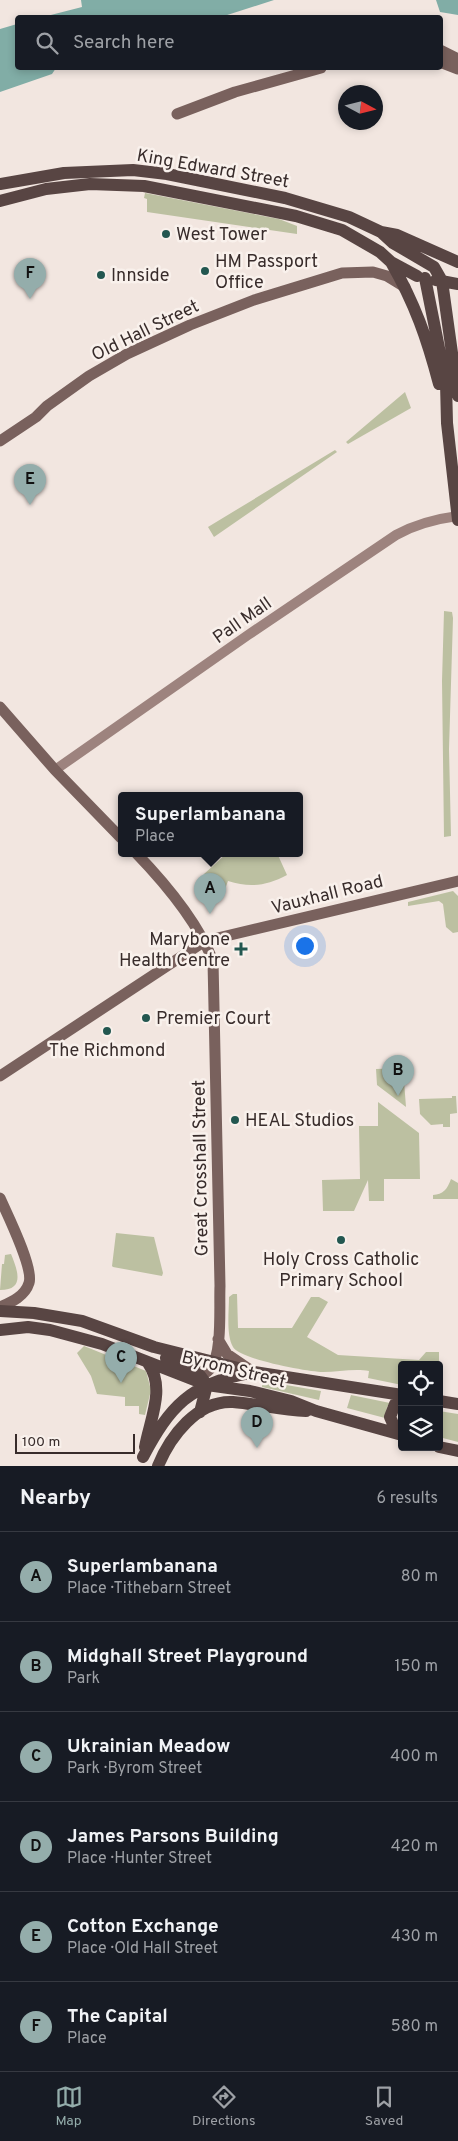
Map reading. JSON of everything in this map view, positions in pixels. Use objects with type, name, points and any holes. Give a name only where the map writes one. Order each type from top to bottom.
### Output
[{"type":"highway","name":"King Edward Street","points":[[2,184],[64,173],[117,169],[160,173],[303,202],[349,217],[381,232],[393,244],[434,268],[442,281]]},
{"type":"highway","name":"King Edward Street","points":[[0,201],[46,189],[90,184],[144,186],[296,216],[342,230],[380,252],[395,270],[421,277]]},
{"type":"highway","points":[[381,232],[398,235],[458,262]]},
{"type":"highway","points":[[406,250],[395,270],[420,318],[447,423]]},
{"type":"highway","points":[[421,277],[434,268],[458,262]]},
{"type":"highway","points":[[421,277],[458,284]]},
{"type":"highway","points":[[421,277],[446,383],[447,423],[458,520]]},
{"type":"highway","points":[[442,281],[458,396]]},
{"type":"highway","points":[[450,334],[453,321],[458,312]]},
{"type":"highway","name":"Byrom Street","points":[[0,1309],[82,1321],[154,1347],[254,1372],[398,1395]]},
{"type":"highway","name":"Byrom Street","points":[[0,1330],[28,1327],[50,1330],[102,1344],[187,1378],[204,1380],[291,1401],[316,1411],[398,1434]]},
{"type":"highway","points":[[154,1347],[160,1356],[190,1366],[204,1380]]},
{"type":"highway","points":[[142,1462],[157,1390],[154,1371],[148,1363]]},
{"type":"highway","points":[[142,1462],[157,1431],[171,1412],[204,1380],[254,1372]]},
{"type":"highway","points":[[200,1412],[204,1380]]},
{"type":"highway","points":[[398,1401],[391,1410],[390,1418],[398,1429]]},
{"type":"highway","points":[[158,1466],[176,1433],[200,1412],[212,1406],[232,1402],[288,1410],[316,1411]]},
{"type":"highway","points":[[443,1402],[458,1404]]},
{"type":"highway","points":[[443,1448],[458,1451]]},
{"type":"main road","points":[[443,52],[458,59]]},
{"type":"main road","points":[[443,63],[458,69]]},
{"type":"main road","points":[[177,114],[235,92],[314,70]]},
{"type":"main road","name":"Old Hall Street","points":[[0,441],[36,417],[47,406],[89,376],[127,354],[190,325],[254,300],[342,273],[395,270]]},
{"type":"main road","name":"Pall Mall","points":[[54,770],[255,630],[396,535],[420,523],[458,516]]},
{"type":"main road","points":[[0,707],[54,770],[118,835]]},
{"type":"main road","name":"Great Crosshall Street","points":[[139,857],[194,923],[205,941],[213,961],[220,1286],[218,1340],[214,1363]]},
{"type":"main road","name":"Vauxhall Road","points":[[205,941],[458,881]]},
{"type":"main road","points":[[0,1076],[205,941]]},
{"type":"main road","points":[[0,1198],[23,1252],[30,1276],[29,1284],[24,1292],[0,1309]]},
{"type":"main road","points":[[218,1340],[227,1354],[254,1372]]},
{"type":"main road","points":[[204,1380],[214,1363]]},
{"type":"green space","points":[[145,193],[279,219],[297,226],[297,234],[147,212],[147,199],[144,198]]},
{"type":"green space","points":[[405,392],[411,408],[348,444],[346,442]]},
{"type":"green space","points":[[335,450],[337,452],[214,537],[208,527]]},
{"type":"green space","points":[[444,611],[452,612],[453,618],[449,749],[451,836],[444,837],[442,681]]},
{"type":"green space","points":[[223,857],[279,857],[287,875],[272,882],[258,885],[244,885],[228,881],[225,889],[204,874]]},
{"type":"green space","points":[[453,891],[458,896],[458,932],[453,933],[446,927],[443,904],[439,901],[408,906],[408,902]]},
{"type":"green space","points":[[403,1068],[406,1107],[377,1085],[376,1069]]},
{"type":"green space","points":[[452,1096],[456,1096],[457,1113],[450,1114],[450,1127],[443,1127],[443,1124],[431,1125],[420,1114],[419,1099],[452,1098]]},
{"type":"green space","points":[[378,1102],[419,1133],[420,1179],[384,1179],[384,1201],[369,1201],[368,1180],[354,1211],[323,1211],[322,1180],[360,1179],[359,1126],[378,1126]]},
{"type":"green space","points":[[451,1179],[458,1183],[458,1199],[433,1199],[433,1195],[439,1194],[446,1189]]},
{"type":"green space","points":[[116,1233],[154,1237],[163,1273],[162,1276],[113,1267]]},
{"type":"green space","points":[[11,1254],[18,1278],[14,1286],[0,1290],[2,1264],[4,1264],[5,1255]]},
{"type":"green space","points":[[237,1294],[238,1328],[292,1328],[311,1297],[319,1297],[328,1302],[307,1337],[338,1355],[419,1360],[426,1352],[439,1352],[439,1361],[398,1361],[398,1384],[368,1378],[369,1371],[315,1371],[260,1360],[238,1352],[233,1347],[229,1336],[229,1297]]},
{"type":"green space","points":[[84,1346],[146,1371],[151,1390],[145,1415],[139,1414],[139,1406],[125,1406],[125,1397],[97,1394],[91,1376],[77,1353]]},
{"type":"green space","points":[[263,1381],[321,1391],[319,1400],[262,1387]]},
{"type":"green space","points":[[351,1395],[390,1403],[387,1407],[385,1418],[347,1408]]},
{"type":"green space","points":[[443,1412],[458,1414],[458,1442],[443,1438]]},
{"type":"water","points":[[81,0],[274,0],[227,15],[51,15],[82,7]]},
{"type":"water","points":[[436,0],[458,0],[458,15],[440,12]]},
{"type":"water","points":[[15,25],[15,70],[55,70],[52,74],[0,92],[0,29]]},
{"type":"place","name":"West Tower","points":[[166,234]]},
{"type":"place","name":"HM Passport Office","points":[[205,271]]},
{"type":"place","name":"Innside","points":[[101,275]]},
{"type":"place","name":"The Capital","points":[[30,299]]},
{"type":"place","name":"Cotton Exchange","points":[[30,505]]},
{"type":"place","name":"Superlambanana","points":[[210,914]]},
{"type":"place","name":"Marybone Health Centre","points":[[241,949]]},
{"type":"place","name":"Premier Court","points":[[146,1018]]},
{"type":"place","name":"The Richmond","points":[[107,1031]]},
{"type":"place","name":"Midghall Street Playground","points":[[398,1096]]},
{"type":"place","name":"HEAL Studios","points":[[235,1120]]},
{"type":"place","name":"Holy Cross Catholic Primary School","points":[[341,1240]]},
{"type":"place","name":"Ukrainian Meadow","points":[[121,1383]]},
{"type":"place","name":"James Parsons Building","points":[[257,1448]]}]
